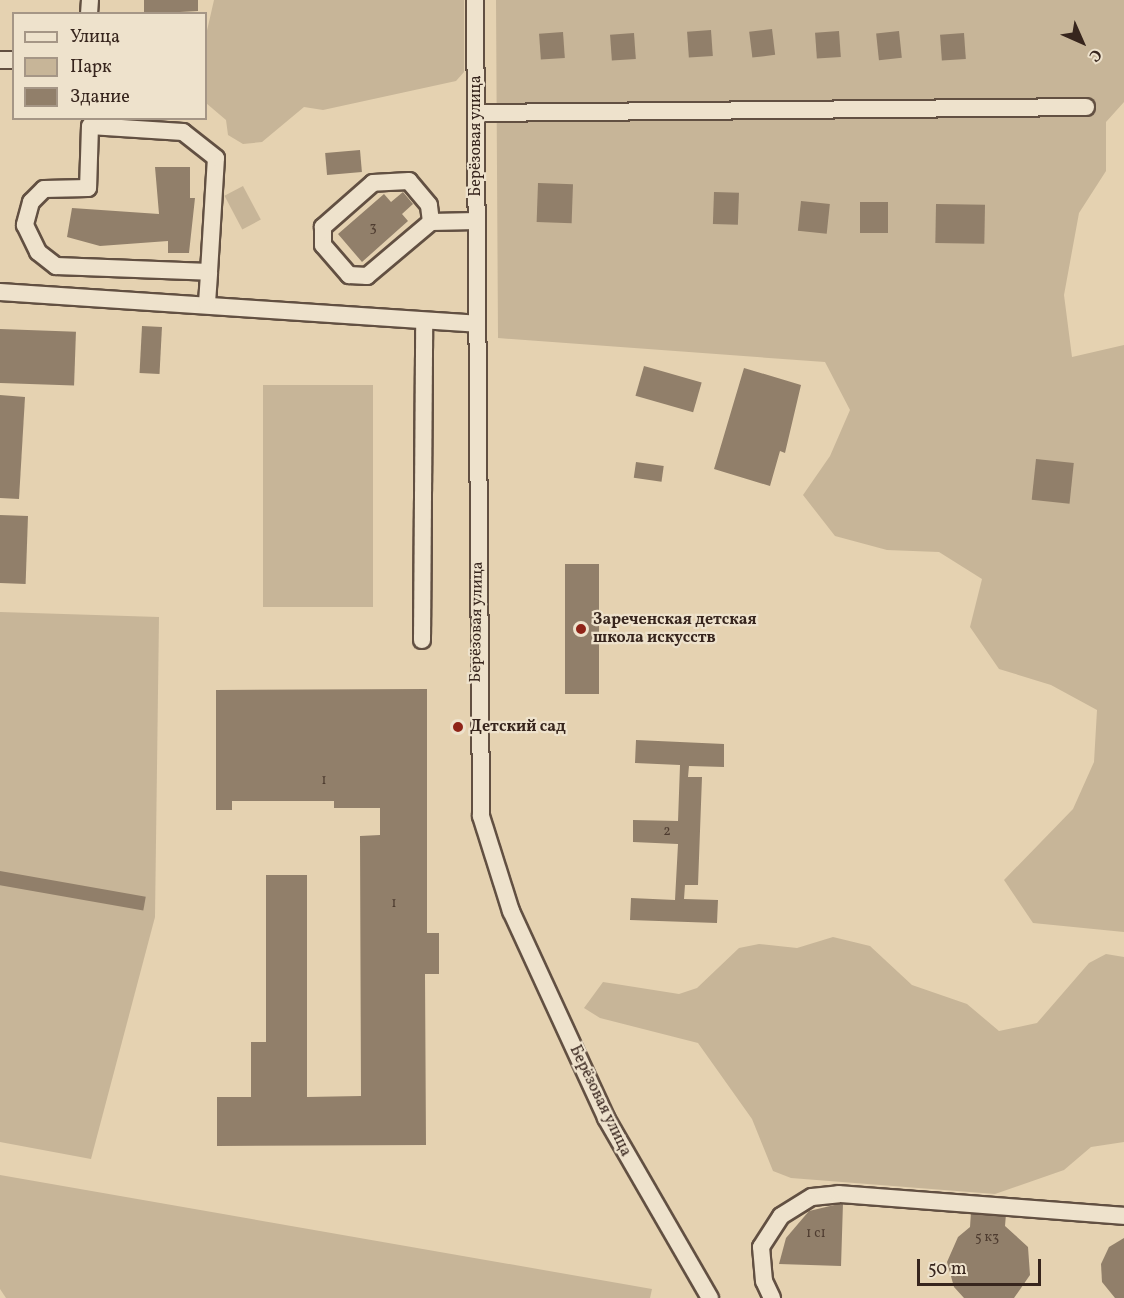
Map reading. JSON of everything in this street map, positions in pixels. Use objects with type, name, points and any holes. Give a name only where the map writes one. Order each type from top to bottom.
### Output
[{"type":"street","name":"Берёзовая улица","points":[[476,0],[478,783],[487,849],[606,1118],[654,1205],[710,1298]]},
{"type":"street","points":[[476,113],[1086,107]]},
{"type":"street","points":[[207,303],[209,272],[216,158],[183,132],[90,122],[88,188],[44,189],[31,202],[25,225],[38,252],[56,266],[209,272]]},
{"type":"street","points":[[431,222],[429,205],[409,181],[373,183],[322,227],[323,245],[349,275],[367,276],[431,222],[476,221]]},
{"type":"street","points":[[0,292],[207,303],[477,324]]},
{"type":"street","points":[[422,640],[424,321]]},
{"type":"street","points":[[772,1298],[764,1281],[761,1247],[782,1216],[812,1197],[839,1194],[1124,1216]]},
{"type":"green space","points":[[214,0],[464,0],[464,72],[456,81],[323,110],[304,107],[262,142],[243,144],[228,135],[226,120],[207,104],[207,31]]},
{"type":"green space","points":[[496,0],[1124,0],[1124,102],[1106,122],[1106,171],[1079,213],[1064,295],[1072,357],[1124,345],[1124,932],[1033,923],[1004,880],[1073,809],[1094,762],[1097,710],[1051,685],[999,669],[970,627],[982,579],[939,552],[887,550],[835,536],[803,495],[830,456],[850,410],[825,362],[498,338]]},
{"type":"green space","points":[[243,186],[261,220],[242,229],[224,196]]},
{"type":"green space","points":[[263,385],[373,385],[373,607],[263,607]]},
{"type":"green space","points":[[0,612],[159,617],[155,917],[91,1159],[0,1142]]},
{"type":"green space","points":[[833,937],[870,946],[912,985],[967,1004],[999,1031],[1037,1023],[1089,963],[1106,954],[1124,957],[1124,1142],[1091,1147],[1064,1170],[995,1194],[791,1178],[773,1171],[752,1119],[698,1043],[600,1018],[584,1008],[603,982],[679,994],[697,988],[739,948],[759,944],[797,948]]},
{"type":"green space","points":[[0,1175],[652,1289],[650,1298],[6,1298],[0,1289]]},
{"type":"building","points":[[144,0],[198,0],[198,11],[144,12]]},
{"type":"building","points":[[772,29],[775,55],[752,58],[749,32]]},
{"type":"building","points":[[711,30],[713,56],[689,58],[687,32]]},
{"type":"building","points":[[839,31],[841,57],[817,59],[815,33]]},
{"type":"building","points":[[899,31],[902,58],[879,60],[876,33]]},
{"type":"building","points":[[563,32],[565,58],[541,60],[539,34]]},
{"type":"building","points":[[634,33],[636,59],[612,61],[610,35]]},
{"type":"building","points":[[964,33],[966,59],[942,61],[940,35]]},
{"type":"building","points":[[360,150],[362,172],[327,175],[325,153]]},
{"type":"building","points":[[155,167],[190,167],[190,198],[195,198],[189,253],[168,253],[168,241],[100,246],[67,237],[72,208],[159,214]]},
{"type":"building","points":[[538,183],[573,184],[572,223],[537,222]]},
{"type":"building","points":[[403,192],[413,204],[402,214],[408,221],[362,262],[338,234],[384,194],[391,202]]},
{"type":"building","points":[[714,192],[739,193],[738,225],[713,224]]},
{"type":"building","points":[[801,201],[830,204],[827,234],[798,231]]},
{"type":"building","points":[[860,202],[888,202],[888,233],[860,233]]},
{"type":"building","points":[[936,204],[985,205],[984,244],[935,243]]},
{"type":"building","points":[[142,326],[162,327],[160,374],[140,373]]},
{"type":"building","points":[[0,329],[76,332],[74,386],[0,383]]},
{"type":"building","points":[[644,366],[702,383],[693,412],[635,396]]},
{"type":"building","points":[[744,368],[801,385],[785,453],[780,451],[770,486],[714,469]]},
{"type":"building","points":[[0,395],[25,397],[19,499],[0,498]]},
{"type":"building","points":[[1036,459],[1074,463],[1070,504],[1032,500]]},
{"type":"building","points":[[636,462],[664,466],[662,482],[634,478]]},
{"type":"building","points":[[0,515],[28,516],[26,584],[0,583]]},
{"type":"building","name":"Зареченская детская школа искусств","points":[[565,564],[599,564],[599,694],[565,694]]},
{"type":"building","points":[[427,689],[427,933],[439,933],[439,974],[425,974],[426,1145],[217,1146],[217,1097],[251,1097],[251,1042],[266,1042],[266,875],[307,875],[307,1097],[361,1096],[360,836],[380,835],[380,808],[334,808],[334,801],[232,801],[232,810],[216,810],[216,690]]},
{"type":"building","points":[[636,740],[724,744],[724,767],[689,766],[688,777],[702,777],[698,885],[685,885],[684,899],[718,900],[717,923],[630,920],[631,898],[675,900],[678,844],[633,842],[633,820],[678,821],[680,765],[635,763]]},
{"type":"building","points":[[0,871],[146,897],[143,910],[0,885]]},
{"type":"building","points":[[843,1203],[841,1266],[779,1264],[786,1238],[809,1211]]},
{"type":"building","points":[[971,1212],[1006,1214],[1005,1226],[1028,1247],[1030,1275],[1014,1298],[964,1298],[954,1287],[947,1262],[958,1237],[970,1227]]},
{"type":"building","points":[[1124,1238],[1124,1298],[1115,1298],[1102,1282],[1101,1264],[1109,1247]]},
{"type":"place","name":"Зареченская детская школа искусств","points":[[581,629]]},
{"type":"place","name":"Детский сад","points":[[458,727]]}]
